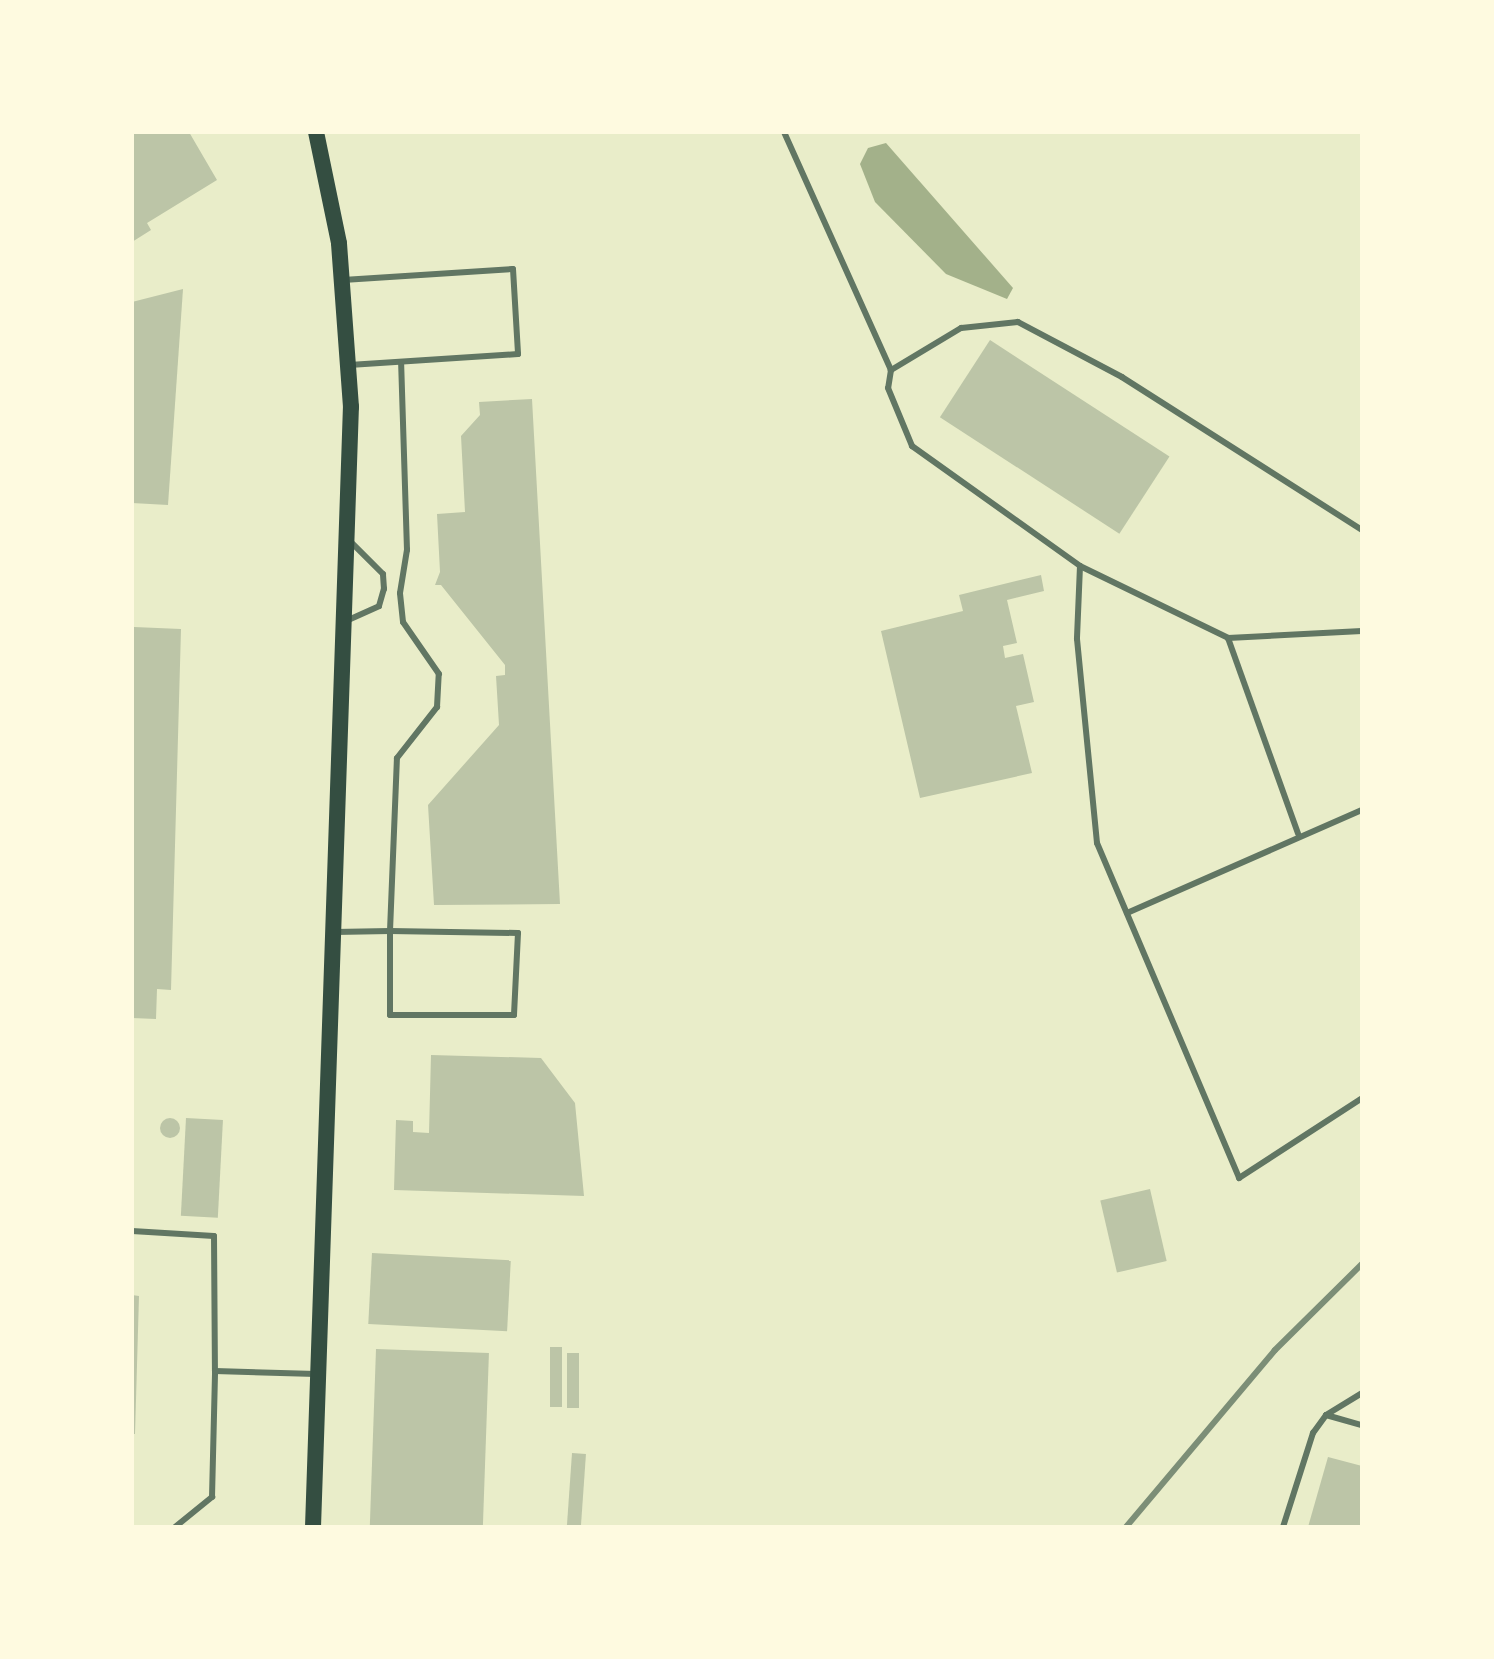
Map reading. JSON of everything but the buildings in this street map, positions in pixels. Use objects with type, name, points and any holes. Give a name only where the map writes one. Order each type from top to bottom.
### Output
[{"type":"main road","points":[[313,1527],[350,541],[349,365],[343,280],[316,132]]},
{"type":"lane","points":[[784,132],[891,370],[888,388],[912,446],[1080,566],[1228,638],[1362,631]]},
{"type":"lane","points":[[343,280],[513,269],[518,354],[349,365]]},
{"type":"lane","points":[[891,370],[961,328],[1018,322],[1122,377],[1362,530]]},
{"type":"lane","points":[[335,932],[390,931],[518,933],[514,1015],[390,1015],[390,931],[397,758],[437,707],[439,674],[403,622],[400,593],[407,550],[401,362]]},
{"type":"lane","points":[[346,621],[379,606],[384,589],[383,574],[350,541]]},
{"type":"lane","points":[[1080,566],[1077,639],[1097,843],[1239,1178],[1362,1098]]},
{"type":"lane","points":[[384,589],[400,593]]},
{"type":"lane","points":[[1228,638],[1298,834]]},
{"type":"lane","points":[[1127,913],[1298,834],[1362,810]]},
{"type":"lane","points":[[132,1231],[214,1236],[212,1497],[175,1527]]},
{"type":"lane","points":[[215,1371],[320,1374]]},
{"type":"lane","points":[[1283,1527],[1313,1433],[1326,1415],[1362,1393]]},
{"type":"lane","points":[[1326,1415],[1362,1425]]},
{"type":"shaded area","points":[[886,143],[1013,288],[1007,299],[946,274],[875,202],[860,164],[868,148]]},
{"type":"railway","points":[[1126,1527],[1275,1350],[1362,1264]]}]
